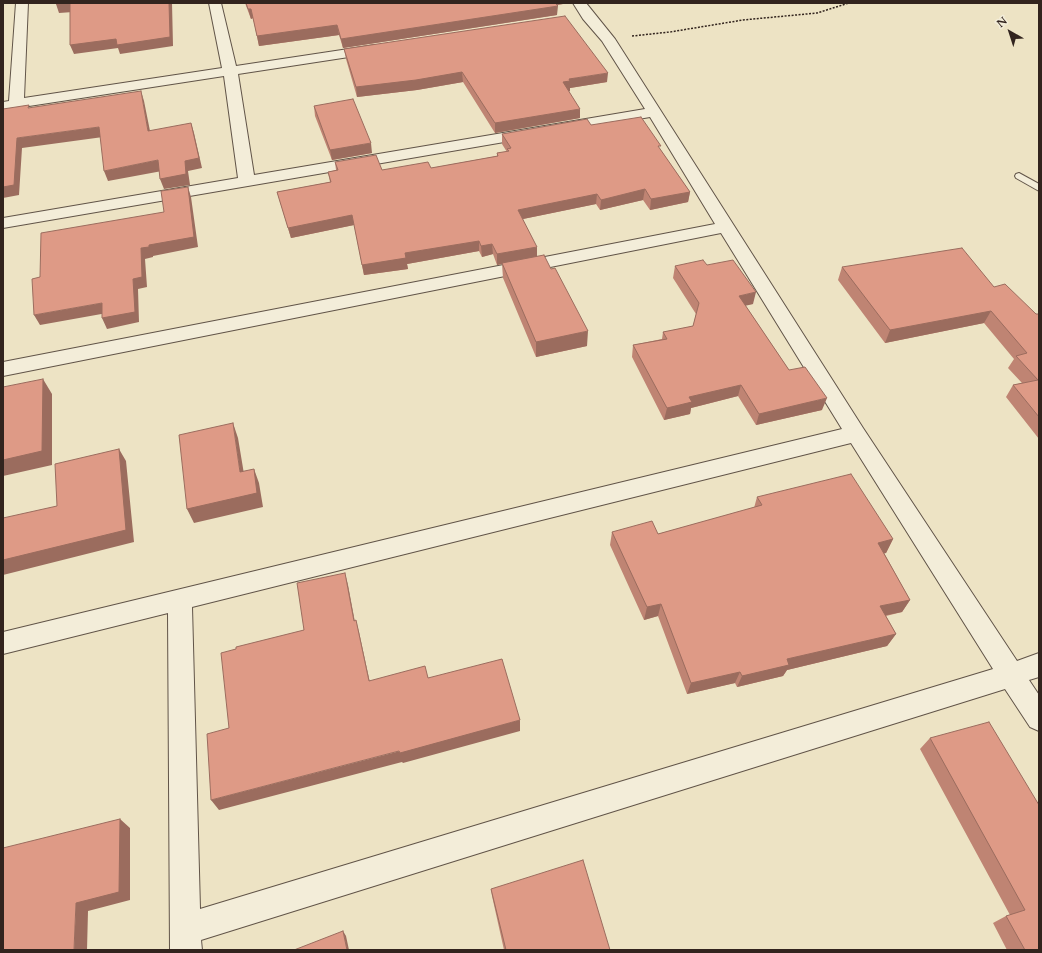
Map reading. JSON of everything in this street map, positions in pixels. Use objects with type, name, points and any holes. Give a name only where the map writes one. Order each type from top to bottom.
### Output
[{"type":"street","points":[[22,3],[9,105],[386,47]]},
{"type":"street","points":[[215,3],[230,71],[247,181]]},
{"type":"street","points":[[580,13],[608,39],[856,434],[1039,718]]},
{"type":"street","points":[[3,223],[654,112]]},
{"type":"street","points":[[3,369],[727,227]]},
{"type":"street","points":[[3,643],[856,434]]},
{"type":"street","points":[[180,599],[186,940],[1039,665]]},
{"type":"lane","points":[[1019,176],[1039,188]]},
{"type":"path","points":[[608,39],[670,32],[743,20],[817,13],[849,3]]},
{"type":"building","points":[[70,3],[169,3],[170,37],[117,45],[116,39],[70,45]]},
{"type":"building","points":[[246,3],[555,3],[558,6],[341,39],[337,25],[257,36],[251,9],[248,9]]},
{"type":"building","points":[[565,16],[608,73],[569,79],[570,81],[563,82],[580,109],[495,123],[462,72],[416,80],[356,87],[344,49]]},
{"type":"building","points":[[141,91],[148,131],[191,123],[199,158],[185,161],[186,174],[160,179],[158,160],[104,171],[99,127],[17,138],[14,185],[3,187],[3,109],[29,105],[28,108]]},
{"type":"building","points":[[353,99],[371,143],[330,150],[314,106]]},
{"type":"building","points":[[641,117],[661,146],[658,146],[690,192],[651,199],[645,189],[601,200],[597,194],[518,210],[537,247],[497,254],[492,244],[481,246],[479,241],[405,253],[406,258],[362,265],[352,215],[288,228],[277,192],[331,182],[328,172],[338,170],[335,162],[376,155],[382,170],[428,162],[431,168],[498,156],[497,153],[509,151],[507,149],[511,148],[502,134],[587,119],[591,125]]},
{"type":"building","points":[[188,187],[194,237],[149,245],[149,247],[141,248],[142,277],[133,279],[135,312],[102,318],[102,303],[34,315],[32,279],[40,277],[41,233],[164,212],[161,191]]},
{"type":"building","points":[[962,248],[994,287],[1005,284],[1036,314],[1039,314],[1039,417],[1013,385],[1038,380],[1016,356],[1027,353],[991,311],[890,330],[842,267]]},
{"type":"building","points":[[544,255],[551,269],[555,268],[588,331],[536,342],[502,263]]},
{"type":"building","points":[[703,260],[707,265],[733,260],[756,292],[739,296],[789,370],[805,367],[827,398],[759,414],[741,385],[689,397],[692,402],[667,408],[633,345],[667,339],[663,332],[693,326],[699,303],[675,266]]},
{"type":"building","points":[[43,379],[42,451],[3,460],[3,387]]},
{"type":"building","points":[[233,423],[240,472],[254,469],[257,493],[187,509],[179,435]]},
{"type":"building","points":[[119,449],[126,530],[3,560],[3,518],[57,506],[55,464]]},
{"type":"building","points":[[851,474],[893,539],[878,543],[910,600],[880,606],[896,634],[787,659],[789,665],[742,676],[740,672],[691,683],[661,604],[647,607],[612,532],[652,521],[658,534],[762,505],[757,497]]},
{"type":"building","points":[[345,573],[354,621],[356,620],[369,681],[425,666],[428,678],[502,659],[520,720],[400,753],[399,751],[211,800],[207,734],[229,728],[221,653],[236,649],[236,647],[304,630],[297,583]]},
{"type":"building","points":[[989,722],[1039,805],[1039,950],[1025,950],[1006,916],[1025,910],[930,738]]},
{"type":"building","points":[[120,819],[119,892],[76,903],[74,950],[3,950],[3,848]]},
{"type":"building","points":[[583,860],[610,950],[506,950],[491,889]]},
{"type":"building","points":[[343,931],[347,950],[294,950]]}]
